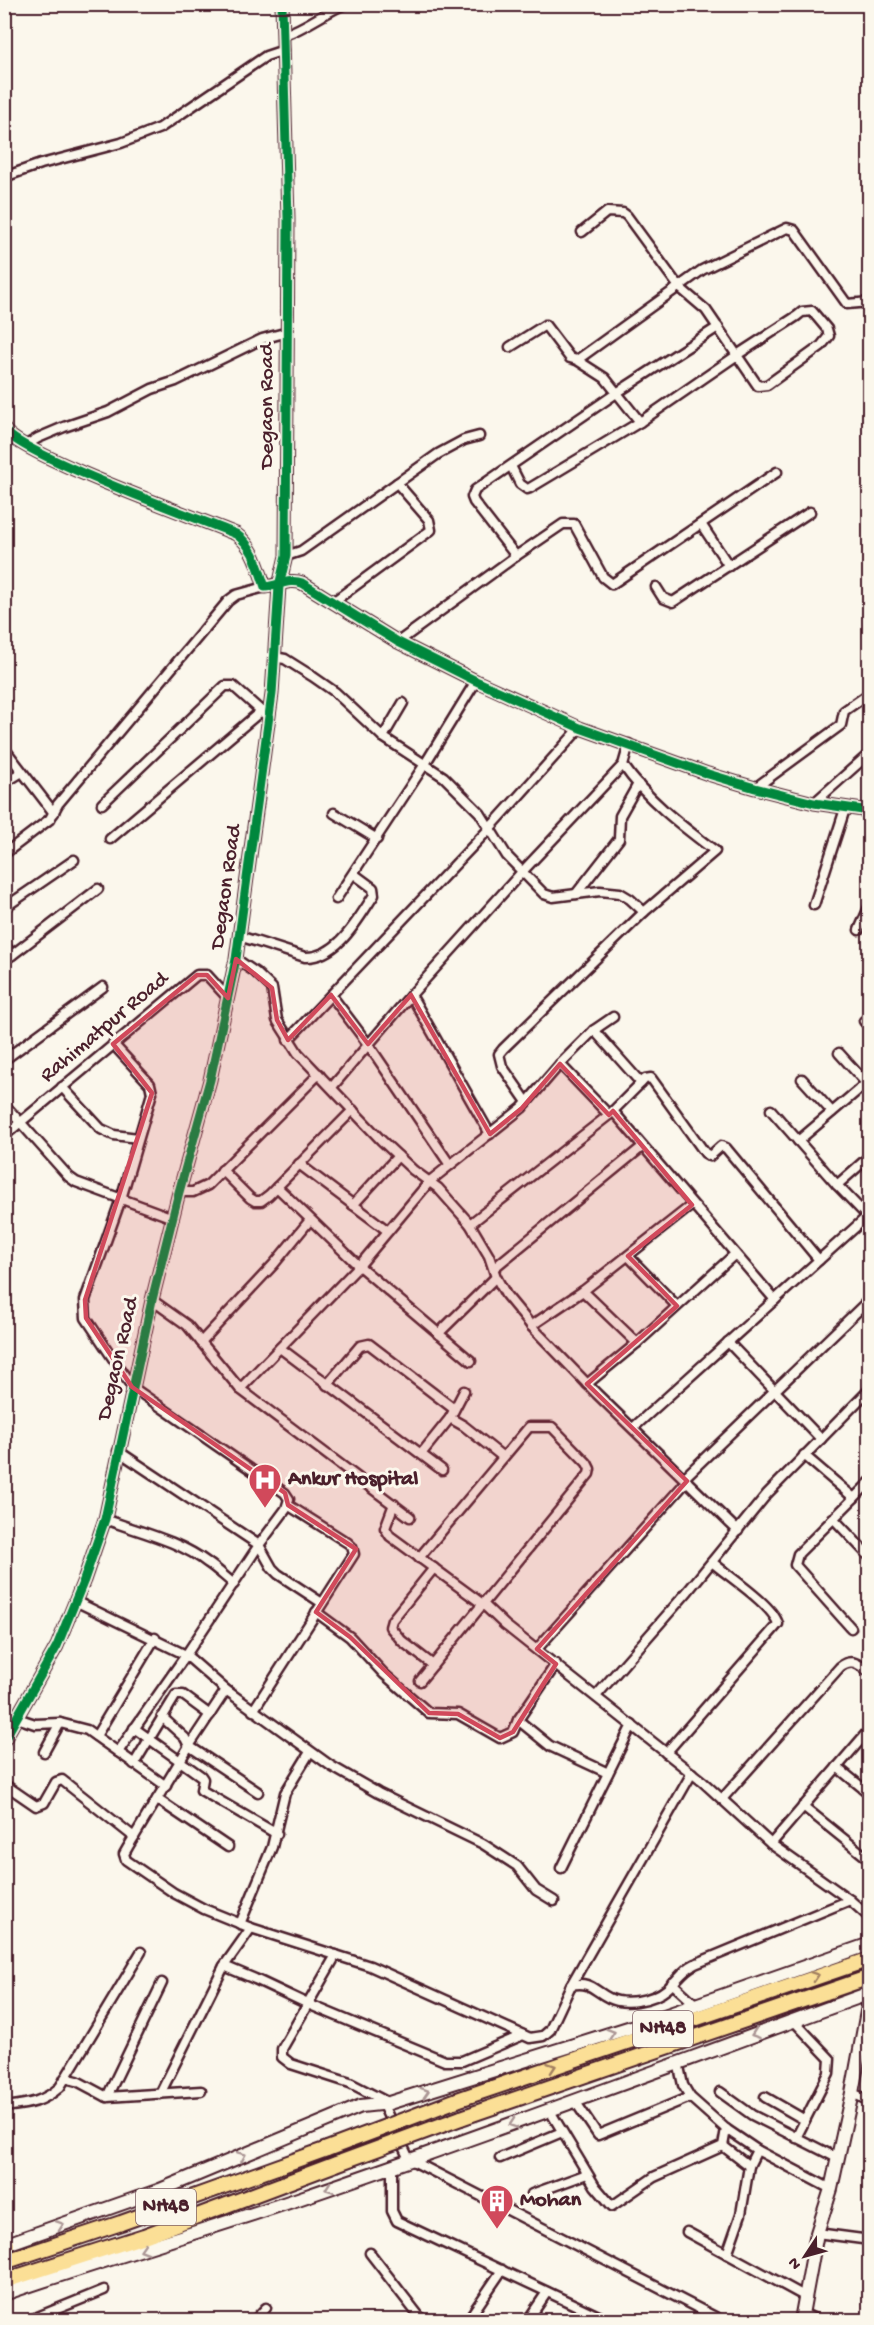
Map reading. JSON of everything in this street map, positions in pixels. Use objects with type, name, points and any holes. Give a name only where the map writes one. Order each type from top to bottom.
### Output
[{"type":"highway","name":"NH48","points":[[4,2262],[143,2215],[457,2100],[870,1959]]},
{"type":"highway","name":"NH48","points":[[4,2281],[144,2236],[461,2118],[870,1977]]},
{"type":"main road","points":[[5,2244],[160,2190],[361,2106],[386,2104],[696,2005],[870,1944]]},
{"type":"main road","points":[[4,2294],[289,2202],[550,2111],[678,2062],[870,1994],[852,2093],[831,2188],[818,2233],[801,2317]]},
{"type":"street","name":"Degaon Road","points":[[4,1740],[57,1646],[105,1519],[152,1300],[210,1080],[236,959],[264,715],[274,657],[279,586],[286,556],[288,332],[282,4]]},
{"type":"street","points":[[284,35],[300,30],[345,4]]},
{"type":"street","points":[[4,177],[41,164],[121,143],[160,128],[258,62],[284,50]]},
{"type":"street","points":[[511,466],[520,484],[525,488],[530,488],[640,422],[737,355],[802,312],[812,311],[827,329],[829,336],[821,346],[762,387],[754,381],[737,355],[706,310],[679,287],[631,220],[623,213],[611,212],[601,215],[582,232]]},
{"type":"street","points":[[577,360],[702,270],[787,228],[794,230],[847,304],[870,302]]},
{"type":"street","points":[[510,347],[545,325],[570,358],[605,378],[640,422]]},
{"type":"street","points":[[516,556],[472,497],[475,490],[717,327]]},
{"type":"street","points":[[26,446],[38,438],[108,412],[152,389],[176,381],[261,339],[288,332]]},
{"type":"street","points":[[6,433],[26,446],[140,497],[236,534],[251,548],[265,587]]},
{"type":"street","points":[[286,556],[301,551],[451,446],[479,436]]},
{"type":"street","points":[[398,642],[563,524],[570,522],[574,524],[603,578],[612,584],[777,472]]},
{"type":"street","points":[[333,602],[431,530],[429,520],[398,483]]},
{"type":"street","points":[[656,587],[663,598],[673,602],[810,512]]},
{"type":"street","points":[[701,524],[729,566]]},
{"type":"street","points":[[4,854],[44,825],[58,804],[228,602],[236,595],[265,587],[279,586],[290,581],[296,581],[398,642],[476,681],[580,728],[708,774],[755,788],[814,803],[870,811]]},
{"type":"street","points":[[274,657],[285,659],[312,675],[383,737],[444,777],[480,813],[501,849],[521,873],[544,894],[553,897],[600,891],[620,893],[644,912]]},
{"type":"street","points":[[336,899],[425,764],[476,681]]},
{"type":"street","points":[[102,804],[225,686],[229,684],[233,686],[264,715],[110,839]]},
{"type":"street","points":[[755,788],[841,725],[844,711],[870,693]]},
{"type":"street","points":[[383,737],[403,703]]},
{"type":"street","points":[[288,1040],[489,829],[580,728]]},
{"type":"street","points":[[332,1087],[521,873],[623,765],[628,744]]},
{"type":"street","points":[[4,748],[54,813]]},
{"type":"street","points":[[814,803],[870,753]]},
{"type":"street","points":[[526,1102],[502,1066],[499,1054],[644,912],[715,851],[682,827],[638,784],[623,765]]},
{"type":"street","points":[[4,783],[22,772]]},
{"type":"street","points":[[576,894],[619,840],[620,816],[638,784]]},
{"type":"street","points":[[814,905],[845,809]]},
{"type":"street","points":[[334,813],[376,839]]},
{"type":"street","points":[[4,908],[74,860]]},
{"type":"street","points":[[239,936],[305,957],[314,957],[327,952],[348,932],[374,895],[373,888],[354,874]]},
{"type":"street","points":[[4,944],[8,958],[98,889]]},
{"type":"street","points":[[860,930],[870,905]]},
{"type":"street","points":[[236,959],[272,988],[277,1020],[288,1040],[352,1110],[413,1170],[430,1181],[471,1224],[506,1295],[531,1326],[586,1384],[738,1531]]},
{"type":"street","name":"Rahimatpur Road","points":[[4,1136],[197,975],[207,975],[228,998]]},
{"type":"street","points":[[4,1060],[103,987]]},
{"type":"street","points":[[331,995],[368,1044],[450,1165]]},
{"type":"street","points":[[411,995],[490,1134]]},
{"type":"street","points":[[240,1389],[359,1266],[430,1181],[490,1134],[526,1102],[594,1030],[613,1017]]},
{"type":"street","points":[[594,1030],[641,1083]]},
{"type":"street","points":[[113,1044],[152,1089],[121,1199],[85,1300],[86,1318],[132,1388],[285,1493],[289,1499],[288,1505],[118,1752]]},
{"type":"street","points":[[798,1141],[868,1082],[839,1053]]},
{"type":"street","points":[[560,1064],[611,1113],[642,1147],[775,1300]]},
{"type":"street","points":[[179,1192],[193,1192],[200,1189],[319,1074]]},
{"type":"street","points":[[471,1224],[611,1113],[647,1078],[653,1079],[708,1155],[721,1146],[726,1148],[819,1260]]},
{"type":"street","points":[[802,1079],[832,1112]]},
{"type":"street","points":[[62,1087],[101,1128],[114,1135],[138,1138]]},
{"type":"street","points":[[4,1104],[69,1177],[85,1187],[173,1218]]},
{"type":"street","points":[[222,1170],[255,1201],[261,1201],[352,1110]]},
{"type":"street","points":[[633,1428],[868,1215],[837,1185],[771,1110]]},
{"type":"street","points":[[438,1334],[495,1273],[642,1147]]},
{"type":"street","points":[[353,1205],[398,1156]]},
{"type":"street","points":[[837,1185],[870,1156]]},
{"type":"street","points":[[299,1164],[388,1231]]},
{"type":"street","points":[[277,1187],[359,1266],[471,1361]]},
{"type":"street","points":[[531,1326],[582,1291],[692,1205]]},
{"type":"street","points":[[201,1342],[274,1264],[310,1220]]},
{"type":"street","points":[[586,1384],[637,1343],[735,1254]]},
{"type":"street","points":[[628,1256],[677,1306]]},
{"type":"street","points":[[582,1291],[637,1343]]},
{"type":"street","points":[[537,1649],[686,1479],[774,1390],[870,1299]]},
{"type":"street","points":[[152,1300],[187,1325],[240,1389],[410,1517]]},
{"type":"street","points":[[728,1342],[821,1439]]},
{"type":"street","points":[[327,1385],[360,1346],[369,1344],[503,1457]]},
{"type":"street","points":[[280,1348],[442,1470]]},
{"type":"street","points":[[596,1696],[712,1562],[767,1494],[870,1389]]},
{"type":"street","points":[[421,1454],[452,1414],[464,1391]]},
{"type":"street","points":[[419,1558],[529,1427],[552,1427],[587,1463],[590,1474],[420,1681]]},
{"type":"street","points":[[118,1451],[259,1545],[278,1574],[322,1603]]},
{"type":"street","points":[[804,1455],[854,1498]]},
{"type":"street","points":[[851,1628],[795,1565],[798,1554],[870,1482]]},
{"type":"street","points":[[393,1504],[386,1523],[386,1531],[484,1605],[505,1625],[692,1773],[771,1844],[850,1900],[870,1918]]},
{"type":"street","points":[[253,1711],[354,1551],[348,1543],[288,1505]]},
{"type":"street","points":[[833,1518],[870,1557]]},
{"type":"street","points":[[105,1519],[155,1535],[188,1550],[208,1562],[234,1584]]},
{"type":"street","points":[[666,1753],[778,1624],[777,1619],[766,1607],[712,1562]]},
{"type":"street","points":[[433,1665],[402,1641],[390,1627],[392,1620],[434,1568]]},
{"type":"street","points":[[75,1601],[186,1655],[226,1690],[310,1752],[363,1786],[483,1844],[517,1866],[536,1890],[554,1901]]},
{"type":"street","points":[[316,1612],[350,1637],[384,1674],[429,1713],[458,1714],[500,1738],[513,1732],[518,1720],[556,1664]]},
{"type":"street","points":[[96,1736],[155,1638]]},
{"type":"street","points":[[722,1799],[840,1667],[850,1662],[857,1662],[870,1673]]},
{"type":"street","points":[[226,1690],[189,1746],[124,1854],[131,1865],[204,1909],[251,1928],[370,1966],[523,2035],[536,2038],[550,2030],[571,1985],[692,1773]]},
{"type":"street","points":[[134,1764],[162,1717],[179,1694],[210,1715]]},
{"type":"street","points":[[162,1717],[185,1738],[189,1746],[258,1792]]},
{"type":"street","points":[[17,1718],[35,1724],[60,1723],[77,1726],[96,1736],[166,1786]]},
{"type":"street","points":[[518,1720],[550,1746],[608,1773]]},
{"type":"street","points":[[44,1752],[60,1723]]},
{"type":"street","points":[[561,1868],[632,1725]]},
{"type":"street","points":[[134,1728],[203,1779],[201,1790],[277,1834]]},
{"type":"street","points":[[771,1844],[870,1729]]},
{"type":"street","points":[[240,1924],[277,1834],[285,1793],[310,1752]]},
{"type":"street","points":[[837,1767],[870,1794]]},
{"type":"street","points":[[4,1784],[36,1806],[44,1803],[56,1782],[62,1780],[134,1837]]},
{"type":"street","points":[[157,1800],[228,1847]]},
{"type":"street","points":[[803,1806],[870,1860]]},
{"type":"street","points":[[571,1985],[583,1983],[607,1997],[627,2003],[660,1993],[681,1971],[695,1964],[850,1900]]},
{"type":"street","points":[[160,2094],[224,1966],[251,1928]]},
{"type":"street","points":[[4,2107],[40,2101],[49,2097],[65,2079],[141,1952]]},
{"type":"street","points":[[336,1955],[282,2049],[282,2057],[285,2061],[350,2083],[386,2104],[409,2159],[721,2320]]},
{"type":"street","points":[[224,1966],[445,2061],[462,2061],[523,2035]]},
{"type":"street","points":[[107,2097],[162,1983]]},
{"type":"street","points":[[672,1983],[696,2005]]},
{"type":"street","points":[[794,2021],[830,2059],[829,2073],[796,2138]]},
{"type":"street","points":[[678,2062],[683,2085],[690,2097],[726,2129],[757,2150],[831,2188]]},
{"type":"street","points":[[65,2079],[77,2081],[107,2097],[201,2091]]},
{"type":"street","points":[[720,2092],[752,2115],[837,2158]]},
{"type":"street","points":[[852,2093],[870,2101]]},
{"type":"street","points":[[575,2101],[598,2135],[690,2097]]},
{"type":"street","points":[[765,2097],[805,2120]]},
{"type":"street","points":[[550,2111],[595,2187],[612,2206],[654,2177],[723,2146]]},
{"type":"street","points":[[723,2146],[726,2129]]},
{"type":"street","points":[[500,2157],[562,2132]]},
{"type":"street","points":[[723,2146],[749,2166]]},
{"type":"street","points":[[727,2254],[741,2214],[749,2166],[757,2150]]},
{"type":"street","points":[[392,2165],[392,2211],[397,2221],[547,2292],[592,2317],[607,2320]]},
{"type":"street","points":[[532,2194],[587,2174]]},
{"type":"street","points":[[687,2232],[806,2297]]},
{"type":"street","points":[[818,2233],[870,2240]]},
{"type":"street","points":[[370,2253],[422,2320]]},
{"type":"street","points":[[468,2320],[502,2271]]},
{"type":"street","points":[[30,2320],[104,2290]]},
{"type":"street","points":[[528,2320],[547,2292]]},
{"type":"street","points":[[255,2320],[266,2308]]},
{"type":"street","points":[[801,2317],[817,2320]]},
{"type":"highlighted area","points":[[236,959],[272,988],[277,1020],[288,1040],[331,995],[368,1044],[411,995],[490,1134],[522,1108],[560,1064],[609,1115],[613,1111],[692,1205],[628,1256],[677,1306],[587,1384],[687,1481],[537,1649],[556,1664],[513,1732],[500,1738],[458,1714],[429,1713],[350,1637],[316,1612],[356,1549],[288,1505],[285,1493],[132,1387],[86,1318],[85,1300],[152,1093],[113,1044],[197,975],[207,975],[228,998]]},
{"type":"cycle path","points":[[4,1740],[57,1646],[84,1580],[105,1519],[152,1300],[210,1080],[236,959],[272,694],[279,586],[286,556],[288,219],[282,4]]},
{"type":"cycle path","points":[[4,429],[17,440],[41,454],[74,469],[236,534],[251,551],[265,587],[288,582],[302,583],[398,642],[476,681],[580,728],[708,774],[755,788],[814,803],[870,811]]},
{"type":"place","name":"Ankur Hospital","points":[[265,1509]]},
{"type":"place","name":"Mohan","points":[[497,2230]]}]
